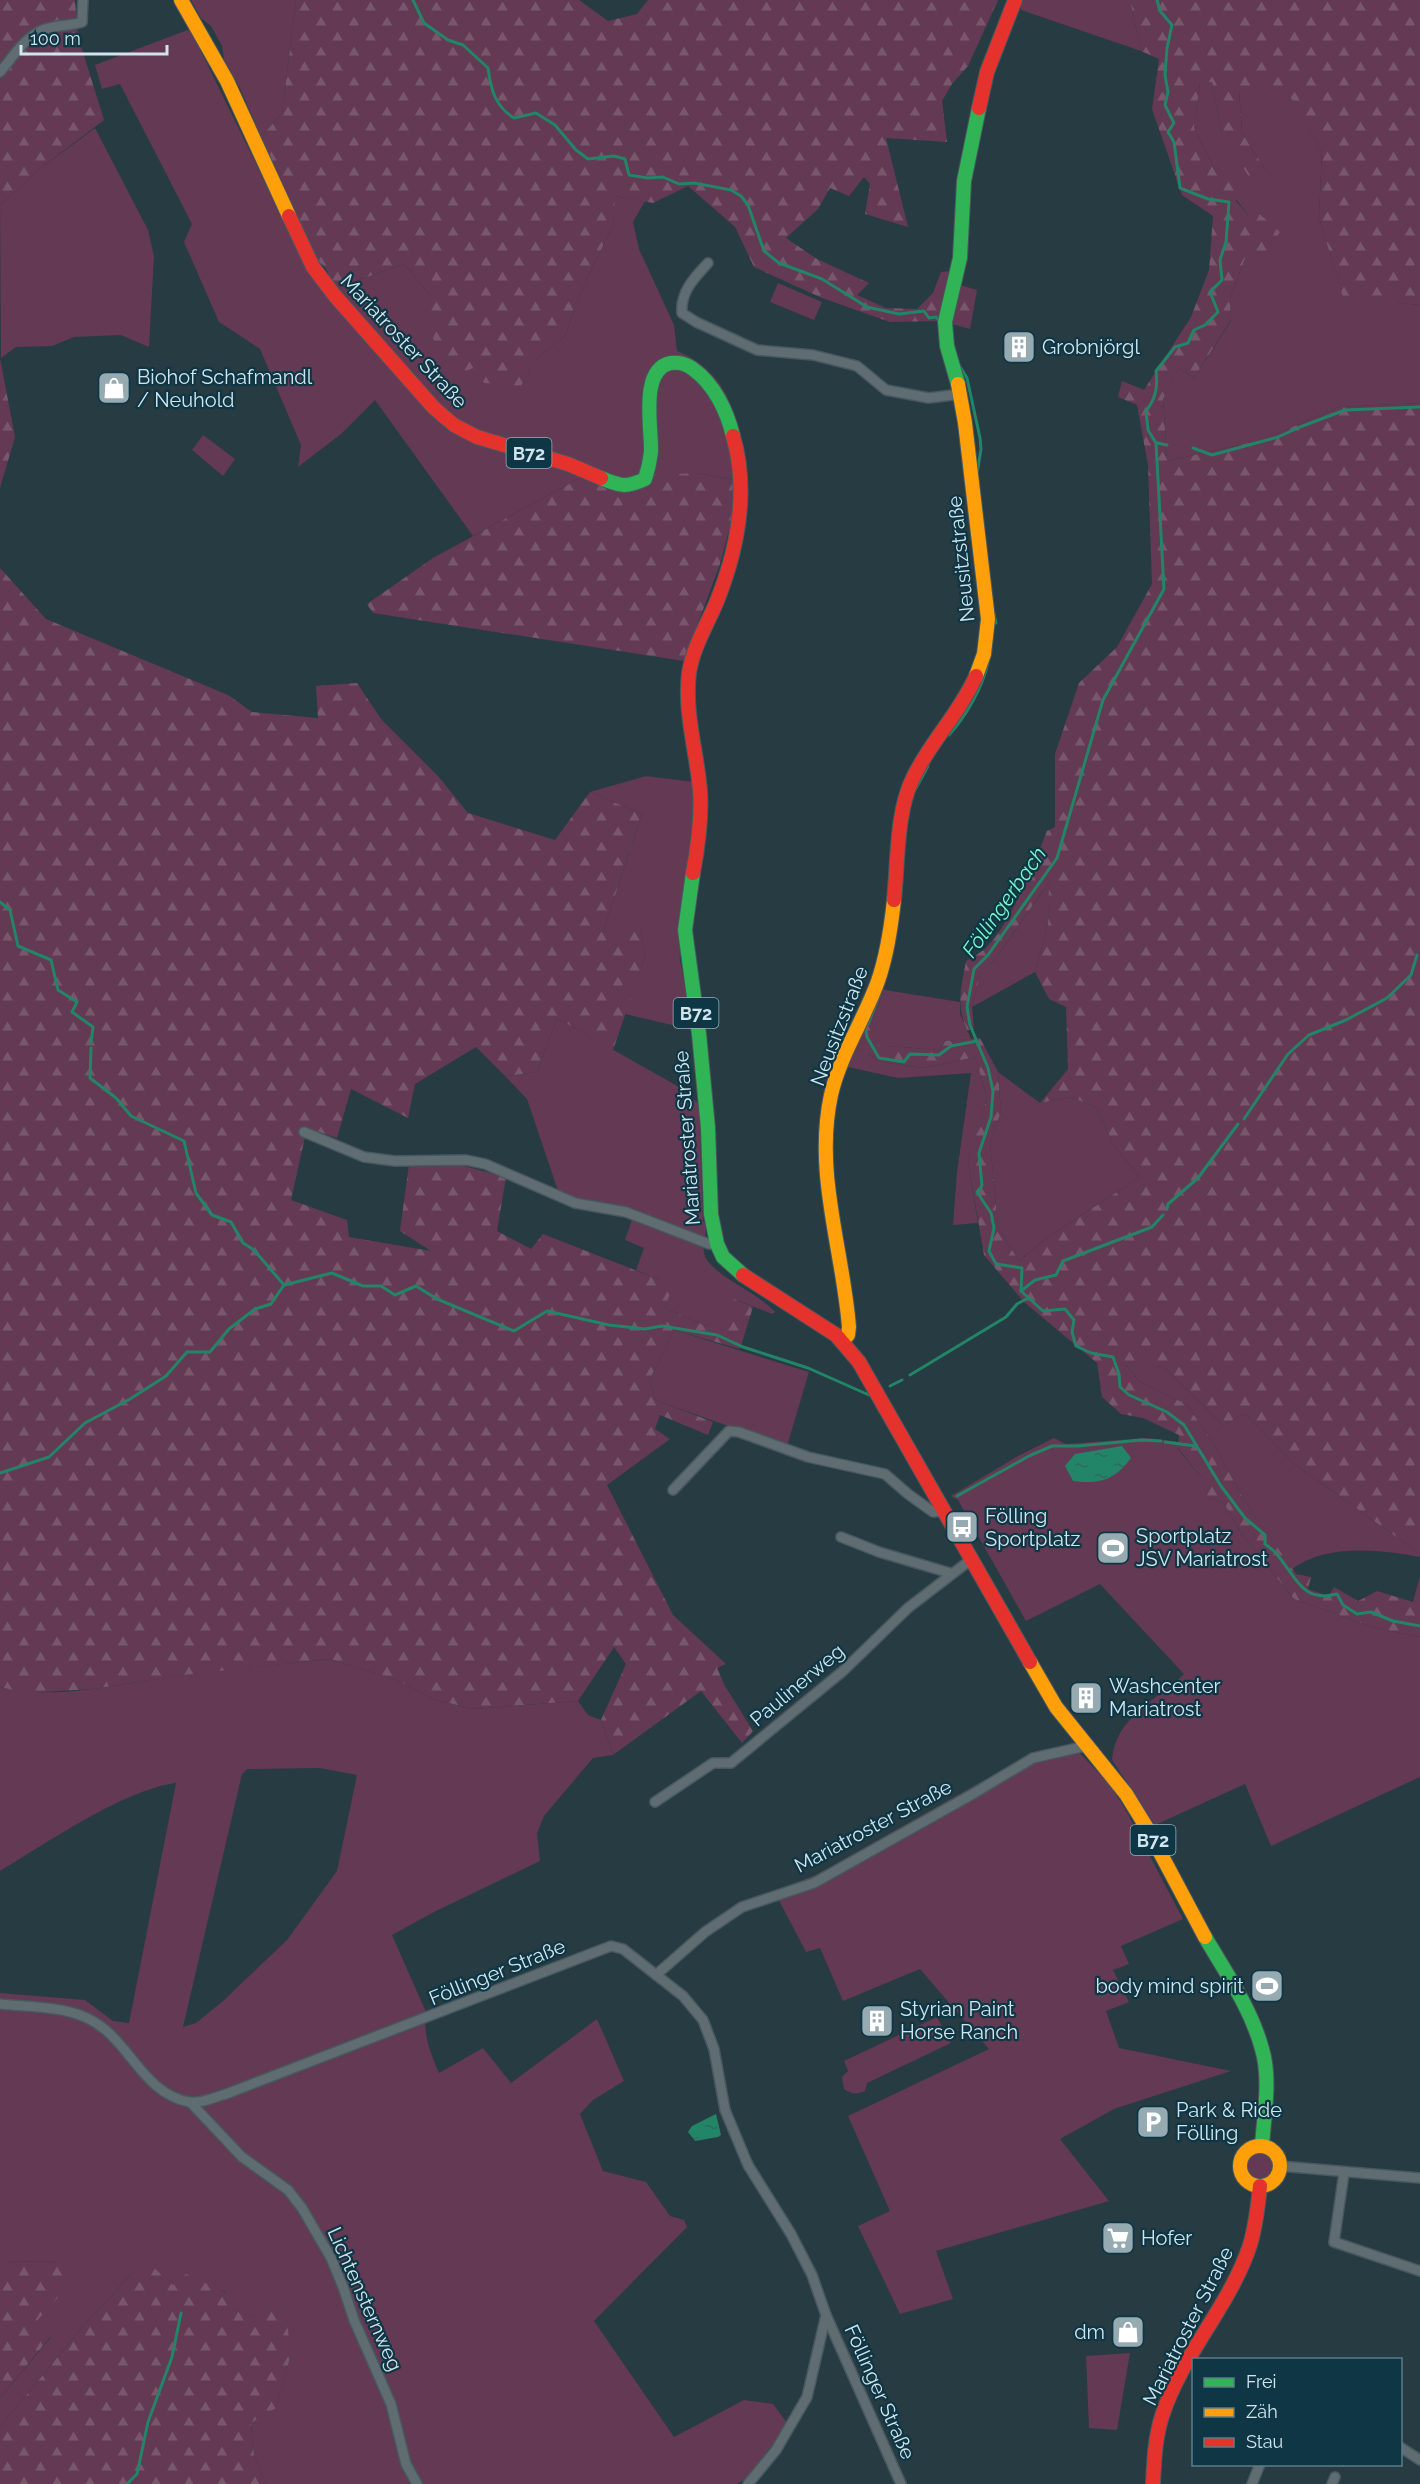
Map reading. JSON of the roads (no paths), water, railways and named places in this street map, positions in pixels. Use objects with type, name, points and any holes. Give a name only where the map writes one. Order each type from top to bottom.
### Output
[{"type":"main road","name":"Mariatroster Straße","points":[[182,0],[227,81],[313,267],[335,296],[448,421],[477,437],[568,464],[616,484],[631,486],[645,479],[650,465],[652,437],[650,396],[654,376],[662,367],[678,363],[694,370],[709,384],[727,414],[736,453],[741,500],[721,589],[697,646],[689,672],[689,701],[701,807],[700,837],[685,930],[700,1046],[708,1128],[711,1214],[717,1244],[723,1257],[738,1272],[809,1315],[842,1341],[868,1377],[1056,1707],[1126,1794],[1142,1819],[1196,1923],[1236,1988],[1258,2031],[1263,2050],[1266,2086],[1262,2146]]},
{"type":"main road","name":"Neusitzstraße","points":[[842,1341],[848,1335],[849,1327],[829,1185],[828,1125],[831,1096],[838,1071],[868,1008],[884,961],[891,930],[903,819],[909,786],[968,695],[988,636],[988,619],[961,394],[947,345],[945,322],[960,258],[964,181],[987,72],[1015,0]]},
{"type":"main road","points":[[1262,2146],[1275,2152],[1280,2166],[1272,2182],[1260,2186],[1253,2184],[1243,2176],[1240,2163],[1248,2150],[1262,2146]]},
{"type":"main road","name":"Mariatroster Straße","points":[[1153,2484],[1157,2436],[1166,2407],[1244,2260],[1256,2230],[1260,2186]]},
{"type":"street","points":[[0,72],[26,41],[36,33],[82,22],[83,0]]},
{"type":"street","points":[[708,263],[692,280],[681,302],[682,313],[696,322],[757,350],[813,355],[857,366],[886,390],[928,398],[961,394]]},
{"type":"street","points":[[304,1132],[364,1157],[406,1162],[466,1160],[485,1164],[575,1203],[626,1212],[709,1244],[717,1244]]},
{"type":"street","points":[[673,1490],[729,1431],[739,1432],[808,1457],[885,1474],[933,1512],[945,1511]]},
{"type":"street","points":[[841,1537],[879,1552],[950,1574]]},
{"type":"street","name":"Paulinerweg","points":[[655,1802],[713,1763],[731,1763],[843,1671],[908,1608],[973,1558]]},
{"type":"street","name":"Mariatroster Straße","points":[[656,1975],[705,1932],[742,1907],[814,1882],[1033,1758],[1086,1746]]},
{"type":"street","name":"Föllinger Straße","points":[[191,2103],[248,2086],[611,1946],[623,1949],[683,1996],[703,2020],[714,2049],[725,2110],[743,2154],[791,2234],[812,2275],[826,2315],[901,2484]]},
{"type":"street","points":[[0,2004],[58,2010],[88,2018],[104,2029],[123,2048],[152,2084],[170,2095],[191,2103]]},
{"type":"street","name":"Lichtensternweg","points":[[191,2103],[242,2157],[288,2190],[302,2208],[335,2267],[354,2320],[391,2404],[406,2464],[417,2484]]},
{"type":"street","points":[[1280,2166],[1420,2178]]},
{"type":"street","points":[[1344,2173],[1334,2242],[1420,2271]]},
{"type":"street","name":"Föllinger Straße","points":[[748,2484],[776,2450],[807,2397],[826,2315]]},
{"type":"street","points":[[1402,2448],[1420,2460]]},
{"type":"street","points":[[1252,2484],[1259,2466]]},
{"type":"water","points":[[1122,1446],[1131,1458],[1118,1472],[1105,1479],[1091,1482],[1073,1481],[1065,1466],[1075,1454]]},
{"type":"water","points":[[716,2114],[721,2135],[695,2141],[688,2132],[692,2126]]},
{"type":"waterway","points":[[413,0],[424,23],[448,40],[463,45],[488,68],[498,103],[514,118],[536,113],[555,125],[576,150],[588,159],[614,156],[625,159],[629,175],[648,178],[663,177],[679,184],[694,183],[731,190],[741,196],[748,205],[764,251],[779,263],[822,279],[867,307],[899,314],[924,311],[929,318],[936,317],[940,322]]},
{"type":"waterway","name":"Föllingerbach","points":[[1157,0],[1160,11],[1172,25],[1167,48],[1165,75],[1168,92],[1165,105],[1174,123],[1168,132],[1174,142],[1180,188],[1208,199],[1229,202],[1226,242],[1220,260],[1222,280],[1210,292],[1218,312],[1205,325],[1194,330],[1188,343],[1175,347],[1156,371],[1156,392],[1146,411],[1148,430],[1156,443],[1164,589],[1103,700],[1057,858],[988,955],[974,969],[967,1007],[970,1025],[988,1068],[993,1091],[991,1117],[979,1153],[982,1186],[977,1192],[991,1213],[994,1228],[989,1251],[996,1264],[1022,1268],[1021,1291],[1043,1311],[1065,1309],[1074,1320],[1072,1332],[1076,1346],[1091,1353],[1113,1357],[1119,1374],[1120,1387],[1129,1395],[1167,1412],[1184,1425],[1221,1486],[1245,1518],[1265,1535],[1265,1544],[1276,1553],[1302,1587],[1316,1595],[1337,1594],[1343,1605],[1357,1614],[1371,1612],[1393,1621],[1420,1626]]},
{"type":"waterway","points":[[959,365],[967,378],[980,438],[981,449],[977,474]]},
{"type":"waterway","points":[[1193,448],[1212,455],[1278,437],[1345,410],[1420,407]]},
{"type":"waterway","points":[[1157,443],[1167,445]]},
{"type":"waterway","points":[[994,614],[996,623]]},
{"type":"waterway","points":[[949,735],[973,701],[988,662]]},
{"type":"waterway","points":[[915,790],[928,766]]},
{"type":"waterway","points":[[0,902],[10,910],[18,946],[51,960],[58,990],[77,1002],[72,1012],[93,1027],[91,1043]]},
{"type":"waterway","points":[[1244,1119],[1288,1054],[1309,1035],[1346,1020],[1387,998],[1411,975],[1417,955]]},
{"type":"waterway","points":[[868,1024],[880,994]]},
{"type":"waterway","points":[[866,1031],[879,1058],[904,1062],[910,1054],[939,1055],[951,1046],[977,1041]]},
{"type":"waterway","points":[[91,1048],[90,1078],[116,1098],[131,1116],[184,1141],[196,1193],[212,1215],[231,1222],[243,1243],[254,1250],[284,1285]]},
{"type":"waterway","points":[[1167,1209],[1168,1204],[1198,1178],[1238,1124]]},
{"type":"waterway","points":[[1021,1291],[1035,1280],[1056,1275],[1063,1261],[1152,1227],[1163,1215]]},
{"type":"waterway","points":[[0,1473],[49,1457],[85,1423],[130,1399],[166,1376],[187,1352],[210,1352],[229,1329],[255,1309],[271,1304],[284,1285],[332,1273],[363,1286],[381,1286],[395,1295],[416,1286],[437,1299],[514,1331],[547,1311],[609,1325],[645,1329],[662,1326],[717,1335],[743,1347],[808,1368],[869,1395]]},
{"type":"waterway","points":[[910,1375],[1006,1317],[1017,1304],[1028,1298]]},
{"type":"waterway","points":[[890,1386],[902,1380]]},
{"type":"waterway","points":[[957,1496],[1029,1456],[1052,1446],[1141,1440],[1161,1441]]},
{"type":"waterway","points":[[1165,1442],[1196,1446]]},
{"type":"waterway","points":[[127,2484],[137,2474],[148,2422],[172,2357],[181,2313]]},
{"type":"place","name":"Grobnjörgl","points":[[1019,347]]},
{"type":"place","name":"Biohof Schafmandl / Neuhold","points":[[114,388]]},
{"type":"place","name":"Fölling Sportplatz","points":[[962,1527]]},
{"type":"place","name":"Sportplatz JSV Mariatrost","points":[[1113,1548]]},
{"type":"place","name":"Washcenter Mariatrost","points":[[1086,1698]]},
{"type":"place","name":"body mind spirit","points":[[1267,1986]]},
{"type":"place","name":"Styrian Paint Horse Ranch","points":[[877,2021]]},
{"type":"place","name":"Park & Ride Fölling","points":[[1153,2122]]},
{"type":"place","name":"Hofer","points":[[1118,2238]]},
{"type":"place","name":"dm","points":[[1128,2332]]}]
